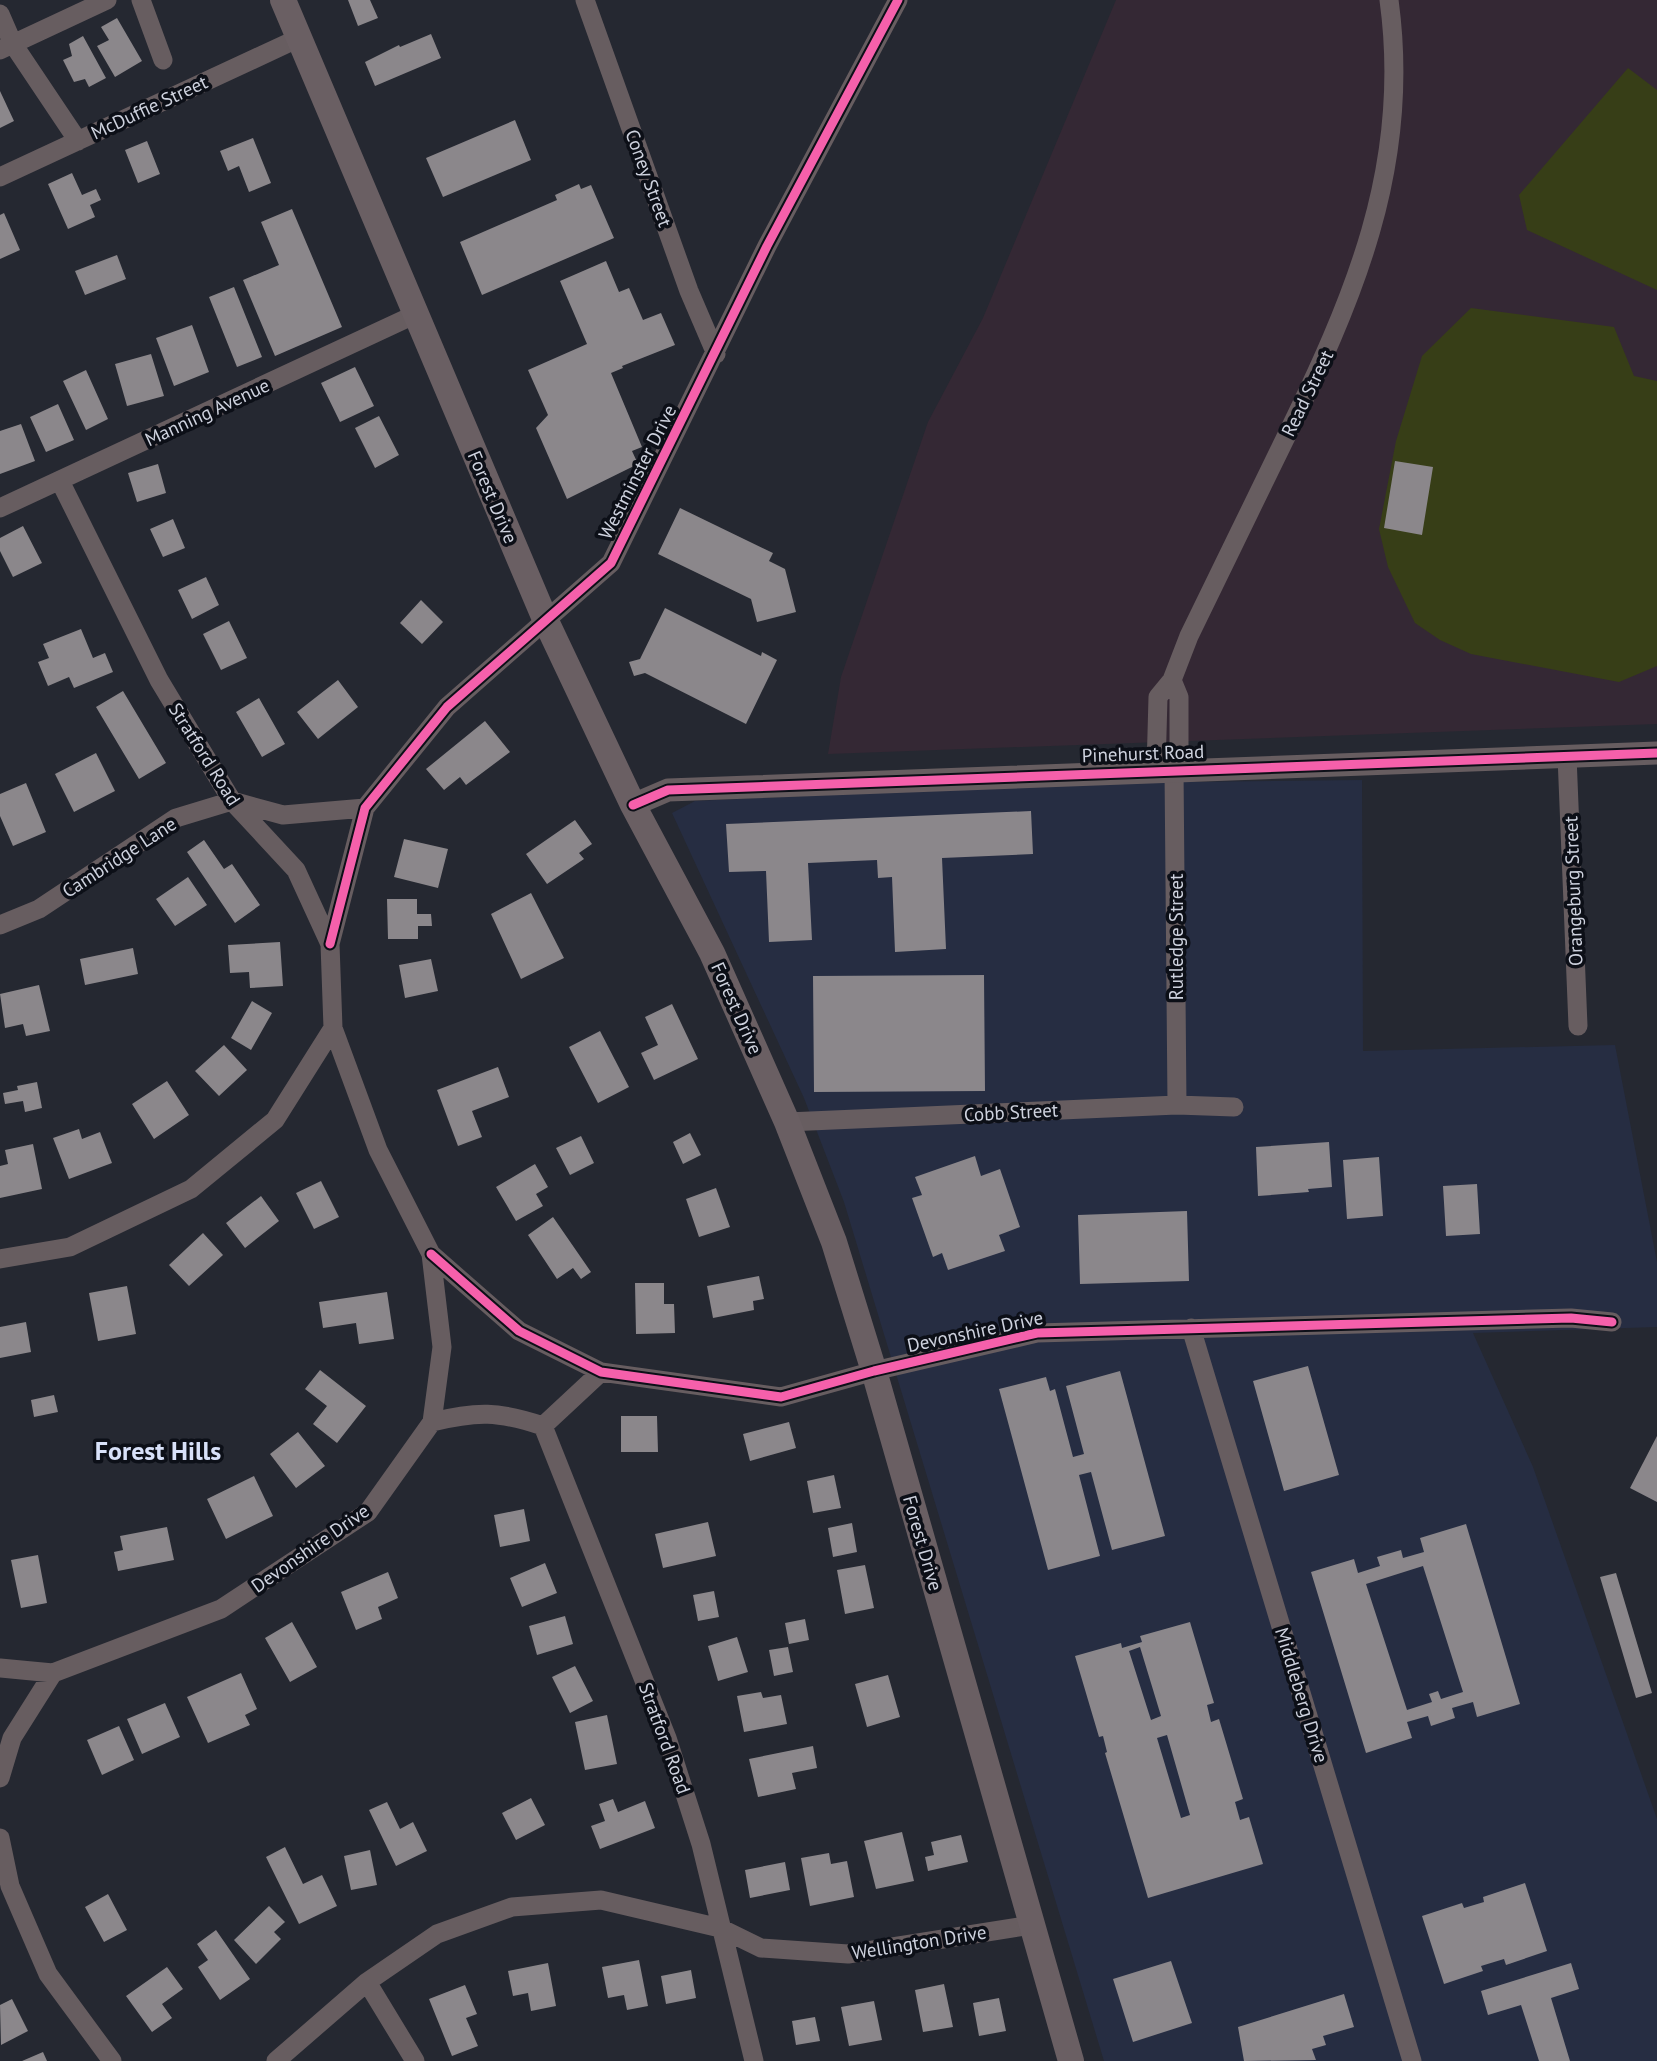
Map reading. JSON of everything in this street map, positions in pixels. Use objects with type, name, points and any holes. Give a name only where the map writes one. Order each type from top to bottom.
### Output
[{"type":"main road","name":"Forest Drive","points":[[283,0],[545,619],[632,805],[712,953],[787,1122],[834,1242],[874,1371],[1071,2061]]},
{"type":"street","points":[[6,47],[107,0]]},
{"type":"street","points":[[141,0],[163,60]]},
{"type":"street","name":"Coney Street","points":[[585,0],[690,291],[716,354]]},
{"type":"street","name":"Westminster Drive","points":[[330,944],[365,808],[447,707],[611,563],[767,246],[898,0]]},
{"type":"street","name":"Read Street","points":[[1170,770],[1158,697],[1172,680],[1189,636],[1325,358],[1351,296],[1374,229],[1388,150],[1393,83],[1389,0]]},
{"type":"street","points":[[0,14],[6,47],[78,141]]},
{"type":"street","name":"McDuffie Street","points":[[0,177],[299,38]]},
{"type":"street","name":"Manning Avenue","points":[[0,508],[414,314]]},
{"type":"street","name":"Stratford Road","points":[[61,481],[159,680],[232,801],[296,870],[330,944],[333,1028],[378,1150],[431,1254]]},
{"type":"street","name":"Pinehurst Road","points":[[632,805],[668,790],[1657,753]]},
{"type":"street","name":"Orangeburg Street","points":[[1567,756],[1578,1026]]},
{"type":"street","name":"Rutledge Street","points":[[1170,770],[1177,1105]]},
{"type":"street","points":[[232,801],[283,815],[365,808]]},
{"type":"street","name":"Cambridge Lane","points":[[0,925],[39,909],[177,818],[232,801]]},
{"type":"street","points":[[0,1259],[70,1247],[191,1189],[275,1120],[333,1028]]},
{"type":"street","name":"Cobb Street","points":[[787,1122],[1177,1105],[1234,1107]]},
{"type":"street","points":[[431,1254],[442,1347],[432,1422],[473,1412],[522,1419],[543,1426],[601,1372]]},
{"type":"street","name":"Devonshire Drive","points":[[431,1254],[519,1331],[601,1372],[781,1397],[874,1371],[1037,1333],[1571,1318],[1612,1322]]},
{"type":"street","name":"Middleberg Drive","points":[[1191,1328],[1412,2061]]},
{"type":"street","name":"Devonshire Drive","points":[[0,1668],[53,1673],[221,1609],[368,1512],[432,1422]]},
{"type":"street","name":"Stratford Road","points":[[543,1426],[667,1738],[701,1844],[754,2061]]},
{"type":"street","points":[[0,1778],[12,1738],[53,1673]]},
{"type":"street","points":[[0,1838],[10,1886],[48,1974],[112,2061]]},
{"type":"street","name":"Wellington Drive","points":[[276,2061],[367,1982],[437,1934],[512,1907],[601,1900],[720,1928],[761,1948],[848,1954],[1031,1925]]},
{"type":"street","points":[[367,1982],[415,2061]]},
{"type":"shaded area","points":[[1116,0],[1657,0],[1657,724],[828,754],[841,677],[928,422],[983,318]]},
{"type":"shaded area","points":[[1362,780],[1363,1051],[1615,1045],[1657,1262],[1657,1327],[1473,1333],[1533,1467],[1657,1819],[1657,2061],[1104,2061],[844,1202],[804,1098],[672,813],[695,801],[1092,783]]},
{"type":"green space","points":[[1628,68],[1657,90],[1657,290],[1527,230],[1519,195]]},
{"type":"green space","points":[[1471,308],[1614,327],[1634,376],[1657,381],[1657,666],[1619,682],[1471,654],[1440,640],[1415,623],[1388,567],[1379,529],[1396,441],[1422,356]]},
{"type":"building","points":[[348,0],[370,0],[378,18],[358,26]]},
{"type":"building","points":[[117,18],[142,61],[115,77],[97,46],[109,40],[101,27]]},
{"type":"building","points":[[431,34],[441,58],[375,86],[365,62],[399,45],[400,47]]},
{"type":"building","points":[[83,36],[106,78],[89,87],[85,79],[74,82],[63,60],[72,56],[69,44]]},
{"type":"building","points":[[0,91],[14,121],[0,128]]},
{"type":"building","points":[[515,120],[531,160],[443,197],[426,158]]},
{"type":"building","points":[[253,138],[271,183],[249,192],[239,166],[228,171],[220,151]]},
{"type":"building","points":[[147,141],[160,174],[138,183],[125,150]]},
{"type":"building","points":[[72,173],[82,195],[96,189],[101,200],[90,205],[95,217],[68,229],[48,184]]},
{"type":"building","points":[[579,184],[581,189],[591,185],[614,238],[482,295],[460,242],[557,200],[555,195]]},
{"type":"building","points":[[292,209],[342,327],[275,356],[243,280],[279,265],[261,222]]},
{"type":"building","points":[[4,213],[20,250],[0,259],[0,215]]},
{"type":"building","points":[[117,255],[126,279],[85,295],[75,271]]},
{"type":"building","points":[[606,261],[619,292],[629,288],[643,320],[661,313],[675,345],[611,373],[642,447],[632,451],[638,464],[567,499],[536,428],[548,415],[528,370],[587,344],[560,281]]},
{"type":"building","points":[[234,287],[262,357],[237,367],[209,297]]},
{"type":"building","points":[[192,325],[209,372],[174,386],[156,338]]},
{"type":"building","points":[[151,354],[164,396],[127,406],[115,364]]},
{"type":"building","points":[[355,367],[374,406],[340,422],[321,383]]},
{"type":"building","points":[[86,370],[108,419],[86,430],[63,381]]},
{"type":"building","points":[[58,404],[74,440],[46,452],[30,417]]},
{"type":"building","points":[[379,416],[399,455],[375,468],[355,428]]},
{"type":"building","points":[[21,424],[35,461],[0,474],[0,431]]},
{"type":"building","points":[[1395,461],[1433,467],[1422,535],[1384,528]]},
{"type":"building","points":[[158,464],[166,493],[137,502],[128,473]]},
{"type":"building","points":[[680,508],[773,553],[769,561],[785,569],[796,612],[757,622],[751,599],[658,554]]},
{"type":"building","points":[[173,519],[185,548],[163,557],[150,529]]},
{"type":"building","points":[[23,526],[42,563],[13,577],[0,551],[0,538]]},
{"type":"building","points":[[206,577],[219,605],[192,619],[178,590]]},
{"type":"building","points":[[421,600],[443,622],[422,644],[400,623]]},
{"type":"building","points":[[665,608],[761,656],[762,652],[777,660],[746,724],[645,673],[634,676],[629,662],[640,659]]},
{"type":"building","points":[[229,621],[247,658],[221,670],[203,634]]},
{"type":"building","points":[[81,629],[93,658],[105,653],[113,672],[74,688],[69,677],[48,686],[38,662],[49,658],[43,644]]},
{"type":"building","points":[[338,680],[358,707],[318,739],[297,712]]},
{"type":"building","points":[[123,691],[166,763],[139,779],[96,707]]},
{"type":"building","points":[[259,698],[285,744],[262,757],[236,712]]},
{"type":"building","points":[[485,721],[510,752],[466,785],[460,777],[444,790],[426,769]]},
{"type":"building","points":[[96,753],[115,791],[74,812],[55,774]]},
{"type":"building","points":[[26,783],[46,832],[13,846],[0,816],[0,794]]},
{"type":"building","points":[[1031,811],[1033,854],[942,858],[946,949],[895,952],[892,877],[878,878],[877,860],[808,863],[812,940],[769,942],[766,871],[729,872],[726,824]]},
{"type":"building","points":[[575,820],[592,844],[579,853],[584,859],[547,884],[526,854]]},
{"type":"building","points":[[404,839],[448,849],[438,888],[394,877]]},
{"type":"building","points":[[204,840],[224,869],[232,864],[260,905],[235,923],[187,852]]},
{"type":"building","points":[[188,877],[207,905],[175,926],[156,899]]},
{"type":"building","points":[[531,893],[564,958],[521,979],[491,914]]},
{"type":"building","points":[[387,899],[417,899],[417,914],[431,914],[432,926],[418,926],[418,939],[388,939]]},
{"type":"building","points":[[280,942],[283,986],[250,988],[249,972],[230,973],[228,945]]},
{"type":"building","points":[[133,948],[138,974],[85,985],[80,959]]},
{"type":"building","points":[[431,959],[438,991],[405,998],[399,965]]},
{"type":"building","points":[[984,975],[985,1091],[814,1092],[813,976]]},
{"type":"building","points":[[39,985],[50,1031],[26,1036],[23,1024],[5,1028],[0,994]]},
{"type":"building","points":[[252,1001],[272,1013],[251,1050],[231,1038]]},
{"type":"building","points":[[672,1004],[698,1059],[654,1080],[641,1053],[658,1045],[645,1017]]},
{"type":"building","points":[[600,1031],[629,1087],[598,1103],[569,1047]]},
{"type":"building","points":[[224,1045],[247,1070],[219,1096],[195,1071]]},
{"type":"building","points":[[498,1067],[509,1097],[472,1111],[482,1137],[458,1146],[437,1090]]},
{"type":"building","points":[[167,1081],[189,1115],[154,1139],[132,1104]]},
{"type":"building","points":[[37,1082],[42,1108],[25,1112],[23,1101],[5,1104],[3,1093],[18,1090],[17,1086]]},
{"type":"building","points":[[79,1129],[82,1139],[100,1132],[112,1163],[69,1179],[53,1138]]},
{"type":"building","points":[[690,1133],[701,1155],[683,1164],[673,1142]]},
{"type":"building","points":[[581,1136],[594,1163],[570,1175],[556,1148]]},
{"type":"building","points":[[1329,1142],[1332,1187],[1308,1189],[1309,1192],[1258,1196],[1256,1147]]},
{"type":"building","points":[[33,1144],[42,1189],[0,1198],[0,1166],[8,1164],[5,1150]]},
{"type":"building","points":[[975,1156],[981,1176],[1000,1169],[1020,1227],[999,1235],[1005,1251],[948,1270],[942,1253],[933,1257],[912,1198],[922,1195],[915,1177]]},
{"type":"building","points":[[1379,1157],[1383,1216],[1347,1219],[1343,1160]]},
{"type":"building","points":[[535,1164],[548,1187],[536,1194],[543,1206],[516,1221],[496,1187]]},
{"type":"building","points":[[321,1181],[339,1217],[314,1229],[296,1193]]},
{"type":"building","points":[[1477,1184],[1480,1234],[1446,1236],[1443,1186]]},
{"type":"building","points":[[716,1188],[730,1227],[699,1237],[686,1199]]},
{"type":"building","points":[[261,1196],[279,1221],[245,1248],[226,1223]]},
{"type":"building","points":[[1187,1211],[1189,1281],[1080,1284],[1078,1215]]},
{"type":"building","points":[[553,1217],[591,1272],[581,1279],[573,1268],[557,1279],[528,1235]]},
{"type":"building","points":[[203,1233],[223,1255],[189,1286],[169,1265]]},
{"type":"building","points":[[759,1276],[764,1299],[753,1301],[754,1310],[713,1318],[707,1286]]},
{"type":"building","points":[[635,1283],[664,1283],[664,1304],[674,1304],[675,1333],[636,1334]]},
{"type":"building","points":[[127,1286],[136,1334],[98,1341],[89,1293]]},
{"type":"building","points":[[387,1292],[394,1339],[359,1344],[356,1323],[323,1328],[319,1302]]},
{"type":"building","points":[[26,1322],[31,1352],[0,1358],[0,1327]]},
{"type":"building","points":[[1308,1366],[1339,1475],[1284,1491],[1253,1381]]},
{"type":"building","points":[[320,1370],[366,1406],[337,1443],[313,1424],[327,1406],[305,1389]]},
{"type":"building","points":[[1120,1371],[1165,1536],[1112,1550],[1091,1472],[1079,1475],[1100,1556],[1048,1570],[999,1389],[1046,1377],[1050,1391],[1055,1389],[1073,1457],[1084,1454],[1066,1386]]},
{"type":"building","points":[[54,1395],[58,1412],[34,1417],[31,1400]]},
{"type":"building","points":[[621,1416],[657,1416],[658,1452],[621,1452]]},
{"type":"building","points":[[789,1422],[796,1448],[750,1461],[743,1434]]},
{"type":"building","points":[[298,1432],[325,1466],[296,1488],[270,1454]]},
{"type":"building","points":[[1657,1436],[1657,1502],[1630,1488]]},
{"type":"building","points":[[834,1475],[841,1508],[813,1513],[807,1481]]},
{"type":"building","points":[[254,1476],[273,1516],[226,1539],[207,1499]]},
{"type":"building","points":[[524,1509],[530,1541],[500,1547],[494,1515]]},
{"type":"building","points":[[708,1522],[716,1556],[663,1568],[655,1534]]},
{"type":"building","points":[[852,1523],[857,1552],[833,1557],[828,1528]]},
{"type":"building","points":[[1466,1524],[1520,1704],[1477,1717],[1473,1702],[1452,1708],[1455,1718],[1431,1726],[1428,1716],[1407,1722],[1412,1738],[1366,1753],[1311,1572],[1354,1559],[1358,1573],[1380,1566],[1377,1557],[1401,1550],[1403,1558],[1424,1552],[1420,1538]],"holes":[[[1423,1566],[1463,1692],[1441,1699],[1438,1691],[1429,1694],[1432,1702],[1407,1710],[1366,1584]]]},
{"type":"building","points":[[167,1527],[174,1560],[118,1571],[114,1552],[123,1550],[120,1536]]},
{"type":"building","points":[[38,1555],[47,1603],[21,1608],[11,1560]]},
{"type":"building","points":[[545,1563],[557,1593],[522,1607],[510,1578]]},
{"type":"building","points":[[865,1565],[874,1608],[845,1614],[837,1570]]},
{"type":"building","points":[[388,1572],[398,1598],[378,1607],[382,1619],[356,1630],[341,1592]]},
{"type":"building","points":[[1616,1573],[1652,1693],[1636,1698],[1600,1577]]},
{"type":"building","points":[[714,1591],[719,1617],[698,1621],[693,1595]]},
{"type":"building","points":[[565,1616],[573,1644],[537,1655],[529,1626]]},
{"type":"building","points":[[805,1619],[809,1640],[789,1644],[785,1623]]},
{"type":"building","points":[[292,1622],[317,1667],[290,1682],[265,1638]]},
{"type":"building","points":[[1190,1622],[1214,1703],[1207,1705],[1211,1722],[1219,1719],[1243,1799],[1235,1802],[1240,1820],[1249,1817],[1263,1864],[1148,1898],[1105,1753],[1107,1752],[1103,1736],[1099,1737],[1075,1656],[1121,1643],[1122,1648],[1142,1642],[1140,1636]],"holes":[[[1140,1647],[1161,1716],[1151,1720],[1129,1651]],[[1167,1735],[1190,1815],[1181,1818],[1157,1738]]]},
{"type":"building","points":[[737,1637],[748,1672],[718,1681],[708,1646]]},
{"type":"building","points":[[788,1647],[793,1672],[774,1676],[769,1650]]},
{"type":"building","points":[[575,1666],[593,1701],[570,1713],[552,1677]]},
{"type":"building","points":[[241,1673],[257,1709],[245,1715],[250,1725],[208,1743],[187,1697]]},
{"type":"building","points":[[888,1675],[900,1717],[867,1727],[855,1684]]},
{"type":"building","points":[[761,1692],[763,1698],[781,1695],[787,1724],[744,1732],[737,1696]]},
{"type":"building","points":[[165,1703],[180,1737],[142,1754],[127,1719]]},
{"type":"building","points":[[607,1715],[617,1764],[585,1770],[575,1722]]},
{"type":"building","points":[[119,1726],[134,1760],[102,1775],[87,1740]]},
{"type":"building","points":[[813,1746],[817,1768],[792,1773],[796,1789],[758,1797],[749,1759]]},
{"type":"building","points":[[531,1798],[545,1825],[516,1840],[502,1813]]},
{"type":"building","points":[[613,1799],[618,1812],[645,1801],[655,1828],[600,1849],[591,1826],[605,1821],[599,1804]]},
{"type":"building","points":[[387,1802],[400,1829],[413,1822],[427,1851],[396,1866],[369,1810]]},
{"type":"building","points":[[902,1832],[914,1881],[876,1889],[864,1841]]},
{"type":"building","points":[[961,1835],[968,1862],[928,1871],[925,1857],[934,1855],[931,1842]]},
{"type":"building","points":[[285,1847],[303,1884],[322,1875],[337,1906],[299,1924],[266,1857]]},
{"type":"building","points":[[370,1850],[377,1885],[351,1890],[344,1856]]},
{"type":"building","points":[[829,1853],[831,1864],[847,1861],[854,1897],[810,1906],[801,1858]]},
{"type":"building","points":[[785,1862],[790,1890],[750,1898],[745,1870]]},
{"type":"building","points":[[1525,1883],[1547,1951],[1506,1965],[1504,1959],[1481,1966],[1483,1971],[1444,1984],[1422,1916],[1462,1903],[1464,1908],[1484,1902],[1483,1897]]},
{"type":"building","points":[[108,1894],[127,1930],[104,1942],[85,1907]]},
{"type":"building","points":[[269,1906],[285,1922],[274,1932],[281,1939],[256,1964],[234,1940]]},
{"type":"building","points":[[216,1930],[250,1979],[220,2000],[198,1967],[208,1960],[197,1944]]},
{"type":"building","points":[[639,1960],[648,2006],[627,2010],[624,1995],[608,1998],[602,1967]]},
{"type":"building","points":[[1171,1961],[1192,2023],[1133,2042],[1113,1979]]},
{"type":"building","points":[[548,1963],[556,2006],[531,2011],[528,1993],[513,1996],[508,1971]]},
{"type":"building","points":[[1571,1963],[1579,1989],[1551,1998],[1570,2061],[1539,2061],[1521,2005],[1488,2015],[1481,1991]]},
{"type":"building","points":[[167,1967],[183,1989],[162,2004],[172,2018],[152,2032],[126,1996]]},
{"type":"building","points":[[691,1970],[696,1998],[666,2004],[661,1976]]},
{"type":"building","points":[[944,1984],[953,2027],[923,2032],[915,1990]]},
{"type":"building","points":[[465,1985],[477,2014],[466,2018],[478,2046],[452,2056],[429,1999]]},
{"type":"building","points":[[1344,1994],[1354,2027],[1323,2036],[1326,2045],[1312,2049],[1316,2060],[1244,2061],[1238,2027]]},
{"type":"building","points":[[999,1998],[1006,2031],[979,2036],[973,2003]]},
{"type":"building","points":[[12,1999],[28,2031],[1,2045],[0,2005]]},
{"type":"building","points":[[874,2001],[882,2040],[849,2046],[841,2007]]},
{"type":"building","points":[[815,2017],[820,2041],[796,2045],[792,2021]]},
{"type":"building","points":[[43,2052],[47,2061],[22,2061]]},
{"type":"cycle path","points":[[330,944],[365,808],[447,707],[611,563],[767,246],[898,0]]},
{"type":"cycle path","points":[[633,805],[668,790],[1657,753]]},
{"type":"cycle path","points":[[431,1254],[519,1331],[601,1372],[781,1397],[874,1371],[1037,1333],[1571,1318],[1612,1322]]},
{"type":"district","name":"Forest Hills","points":[[158,1450]]}]
